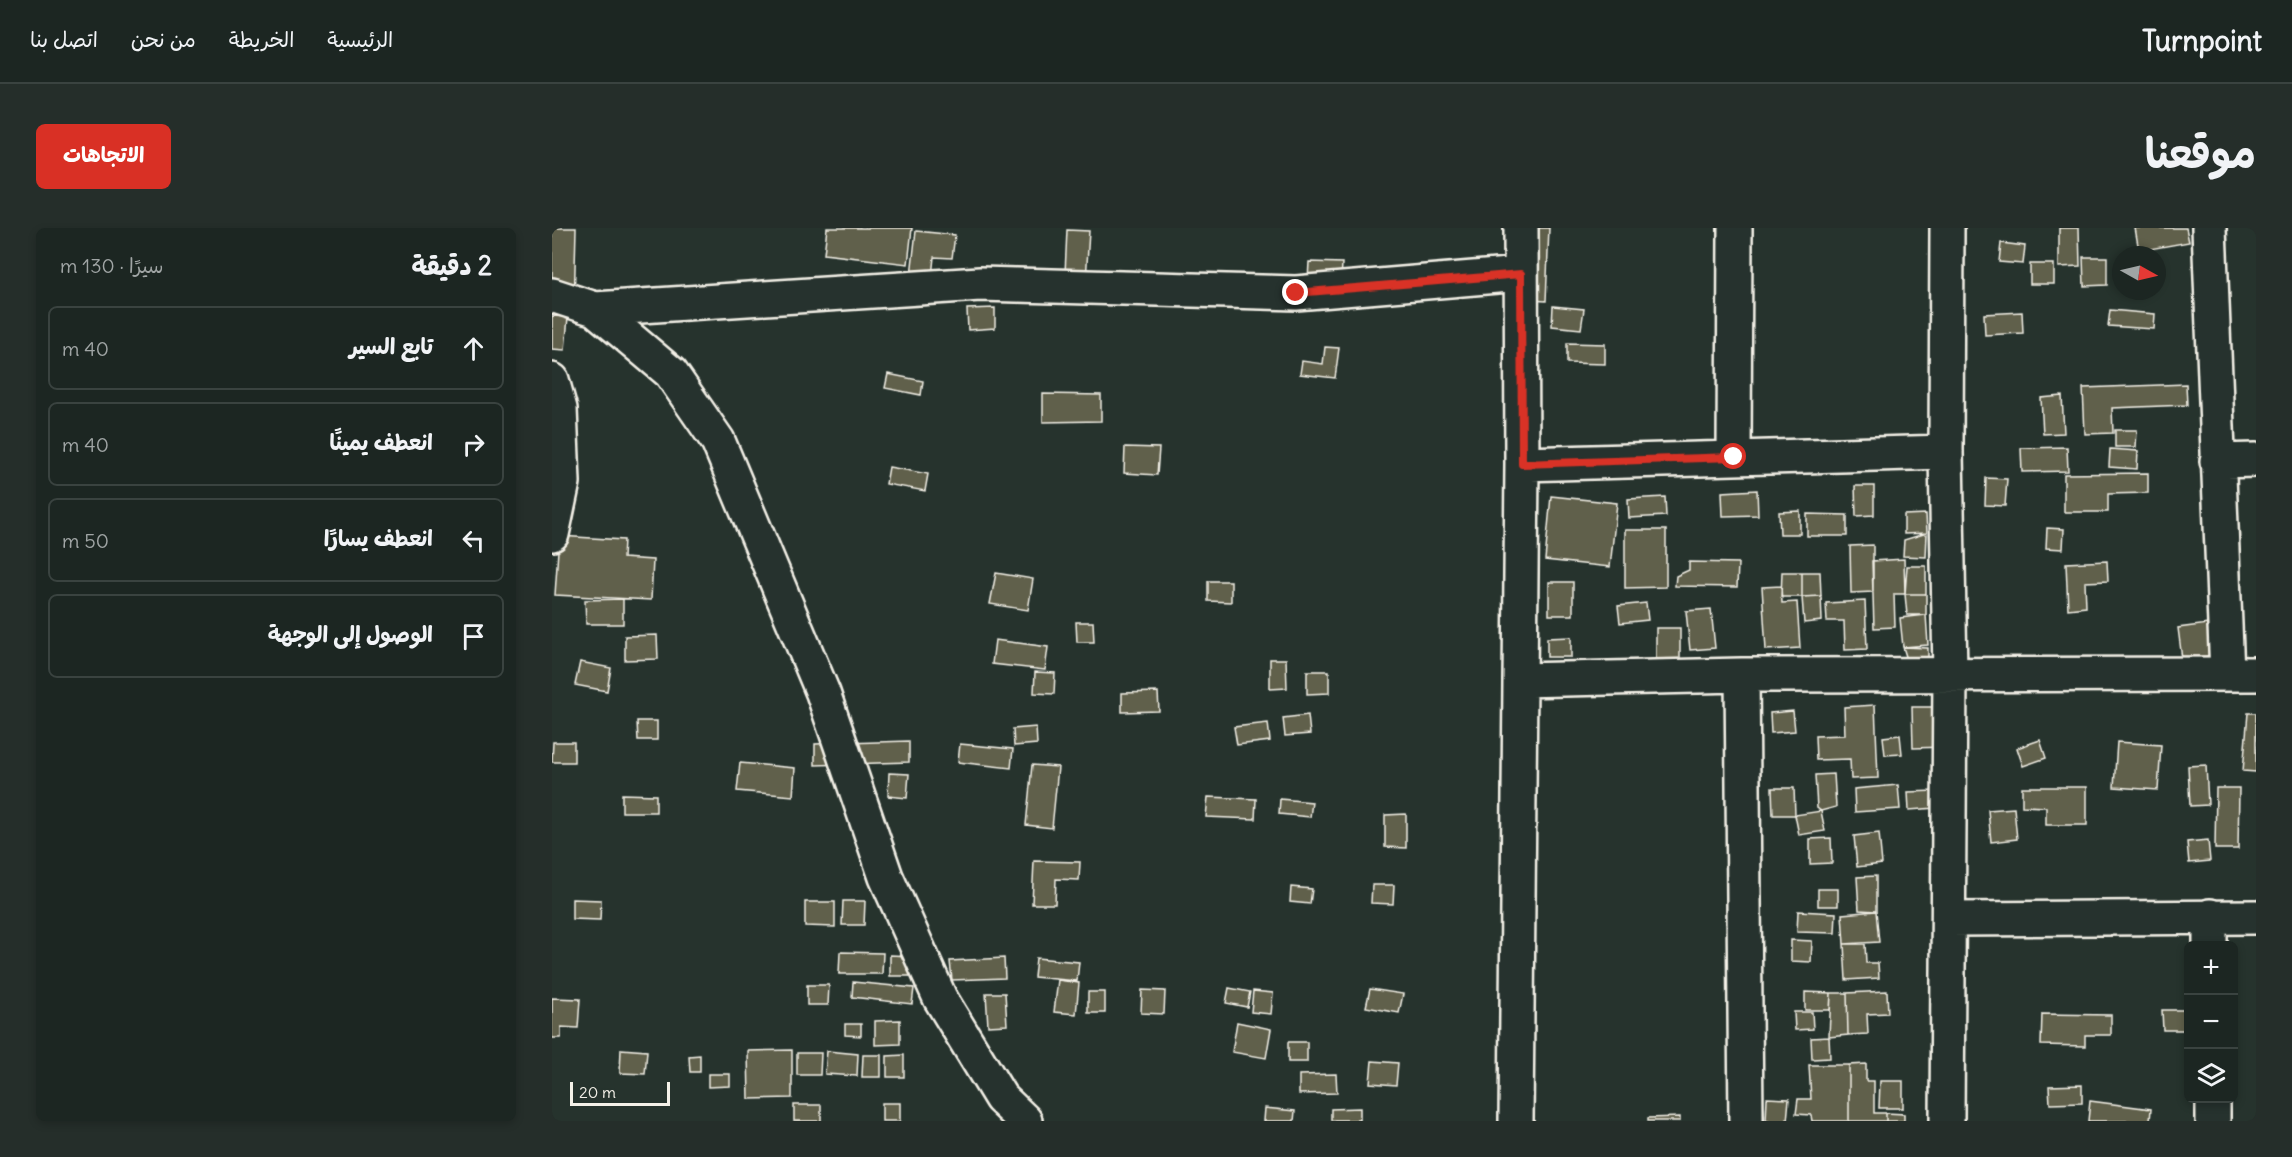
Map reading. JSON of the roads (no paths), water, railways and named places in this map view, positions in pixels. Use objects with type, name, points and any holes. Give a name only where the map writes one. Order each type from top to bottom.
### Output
[{"type":"street","points":[[1516,1121],[1522,464],[1521,228]]},
{"type":"street","points":[[1734,457],[1735,228]]},
{"type":"street","points":[[1947,228],[1946,452],[1950,674],[1947,1121]]},
{"type":"street","points":[[1520,680],[1742,675],[2241,674],[2217,461],[2209,228]]},
{"type":"street","points":[[552,295],[595,309],[980,284],[1296,293],[1521,274]]},
{"type":"street","points":[[595,309],[671,373],[718,441],[823,693],[886,877],[940,998],[1001,1098],[1025,1121]]},
{"type":"street","points":[[552,380],[560,409],[563,482],[552,534]]},
{"type":"street","points":[[1522,464],[1946,452]]},
{"type":"street","points":[[2217,461],[2256,460]]},
{"type":"street","points":[[1742,675],[1746,1121]]},
{"type":"street","points":[[1949,919],[2210,931],[2256,917]]},
{"type":"street","points":[[2213,1103],[2213,1121]]}]
